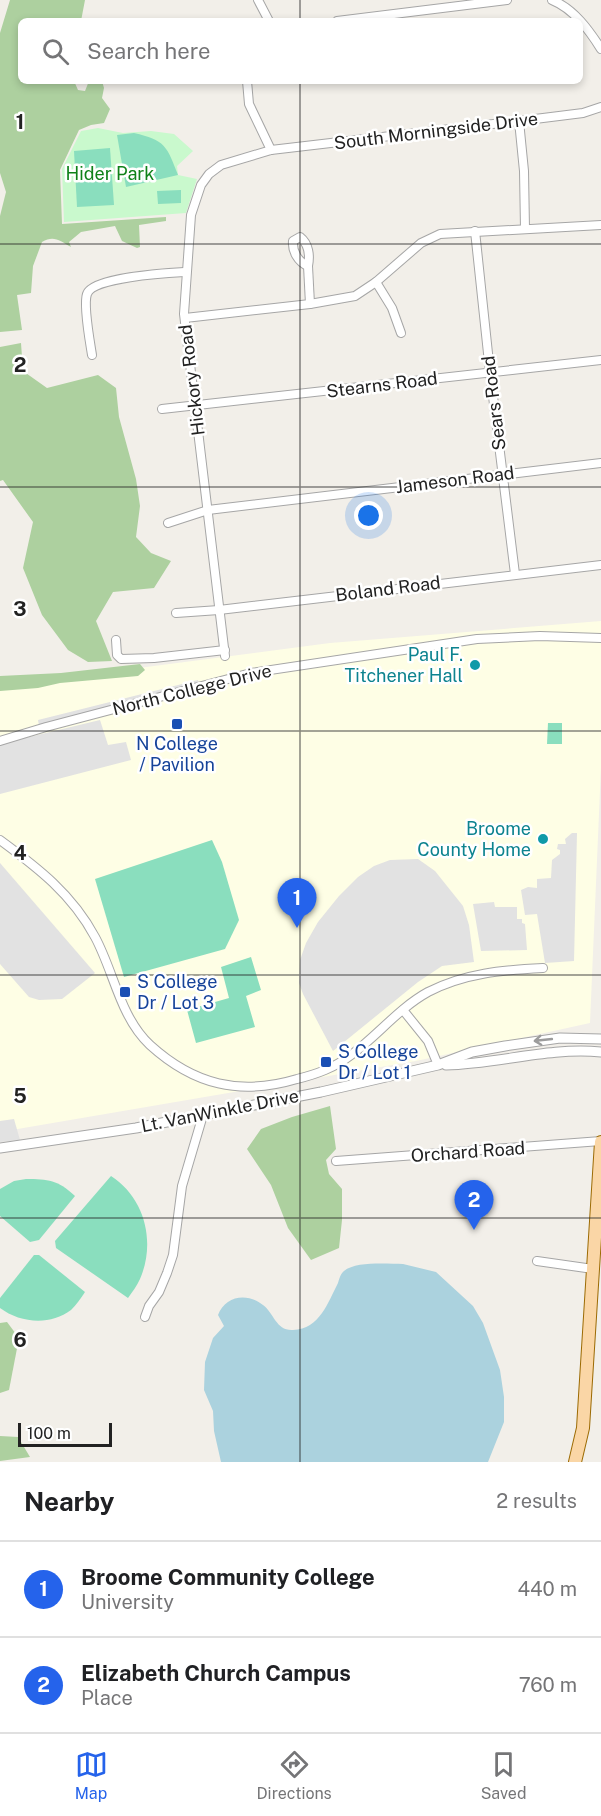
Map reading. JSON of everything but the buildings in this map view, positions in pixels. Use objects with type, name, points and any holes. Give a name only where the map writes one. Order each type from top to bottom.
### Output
[{"type":"main road","points":[[575,1462],[583,1428],[601,1142]]},
{"type":"street","points":[[258,0],[267,18]]},
{"type":"street","points":[[361,18],[507,0]]},
{"type":"street","points":[[552,0],[577,18]]},
{"type":"street","points":[[583,26],[601,49]]},
{"type":"street","points":[[245,84],[249,104],[271,150]]},
{"type":"street","name":"South Morningside Drive","points":[[271,150],[519,121],[583,112],[601,106]]},
{"type":"street","points":[[519,121],[524,171],[525,229]]},
{"type":"street","name":"Hickory Road","points":[[116,640],[117,655],[121,659],[225,653],[185,318],[191,215],[201,185],[221,165],[271,150]]},
{"type":"street","points":[[185,318],[310,304],[355,296],[376,282],[421,243],[440,234],[601,225]]},
{"type":"street","name":"Sears Road","points":[[475,231],[515,574]]},
{"type":"street","points":[[308,266],[310,304]]},
{"type":"street","points":[[92,355],[86,305],[86,295],[90,289],[112,280],[186,272]]},
{"type":"street","points":[[376,282],[392,308],[401,333]]},
{"type":"street","name":"Stearns Road","points":[[162,410],[601,360]]},
{"type":"street","name":"Jameson Road","points":[[168,523],[208,510],[601,463]]},
{"type":"street","name":"Boland Road","points":[[176,613],[219,610],[601,565]]},
{"type":"street","name":"North College Drive","points":[[0,741],[251,673],[477,639],[540,636],[601,638]]},
{"type":"street","points":[[0,840],[55,882],[80,911],[95,938],[125,1010],[141,1035],[172,1064],[195,1076],[223,1086],[253,1088],[289,1082],[324,1072],[352,1055],[426,993],[476,974],[497,970],[543,968]]},
{"type":"street","points":[[403,1010],[428,1041],[438,1065]]},
{"type":"street","name":"Lt. VanWinkle Drive","points":[[0,1148],[136,1128],[203,1115],[438,1065],[472,1052],[560,1038],[601,1039]]},
{"type":"street","name":"Lt. VanWinkle Drive","points":[[438,1065],[474,1065],[548,1052],[601,1052]]},
{"type":"street","points":[[145,1317],[163,1283],[173,1256],[182,1186],[203,1115]]},
{"type":"street","name":"Orchard Road","points":[[336,1161],[601,1142]]},
{"type":"street","points":[[537,1261],[593,1269]]},
{"type":"shaded area","points":[[601,621],[601,767],[590,1023],[416,1061],[0,1132],[0,686],[330,643]]},
{"type":"shaded area","points":[[198,680],[199,684],[39,726],[38,720]]},
{"type":"shaded area","points":[[100,720],[108,745],[126,742],[131,760],[0,794],[0,744]]},
{"type":"shaded area","points":[[572,833],[577,833],[574,961],[545,963],[537,914],[525,915],[521,890],[528,887],[537,888],[537,879],[551,878],[552,860],[560,854],[560,850],[557,849],[558,844],[566,844],[565,839]]},
{"type":"shaded area","points":[[418,859],[435,871],[463,906],[469,925],[474,962],[442,966],[418,982],[333,1051],[299,983],[300,960],[306,943],[318,922],[358,877],[374,866],[390,860]]},
{"type":"shaded area","points":[[0,863],[95,973],[62,999],[39,1000],[29,997],[0,964]]},
{"type":"shaded area","points":[[494,902],[495,907],[517,907],[517,919],[522,919],[522,923],[525,924],[527,950],[481,951],[473,904]]},
{"type":"shaded area","points":[[14,1119],[20,1140],[0,1142],[0,1121]]},
{"type":"green space","points":[[10,0],[85,0],[82,18],[18,18],[18,84],[75,84],[78,90],[85,91],[88,84],[103,84],[102,98],[110,109],[104,123],[79,130],[60,170],[62,224],[166,217],[166,221],[139,225],[140,247],[137,248],[122,241],[115,226],[81,232],[69,242],[71,247],[54,239],[42,242],[33,266],[31,293],[17,295],[22,330],[0,332],[0,216],[6,192],[0,173],[0,33]]},
{"type":"green space","name":"Hider Park","points":[[98,128],[123,133],[151,131],[174,134],[193,151],[177,166],[178,175],[197,179],[186,213],[64,222],[62,169],[81,131]]},
{"type":"green space","points":[[134,133],[159,142],[171,157],[178,175],[126,187],[117,135]]},
{"type":"green space","points":[[110,148],[114,205],[77,207],[74,151]]},
{"type":"green space","points":[[181,190],[181,203],[158,204],[157,191]]},
{"type":"green space","points":[[21,343],[23,371],[47,388],[98,375],[116,388],[119,417],[136,479],[140,506],[136,537],[151,553],[171,561],[154,588],[113,592],[96,621],[112,661],[88,662],[68,650],[42,615],[23,568],[33,522],[3,480],[0,481],[0,347]]},
{"type":"green space","points":[[140,664],[145,670],[138,676],[0,691],[0,676],[61,673]]},
{"type":"green space","points":[[548,723],[562,723],[562,744],[547,744]]},
{"type":"green space","points":[[212,840],[222,862],[239,920],[225,949],[124,977],[95,879]]},
{"type":"green space","points":[[251,957],[261,990],[246,996],[255,1027],[196,1043],[187,1010],[229,998],[221,967]]},
{"type":"green space","points":[[330,1106],[336,1149],[326,1160],[329,1174],[342,1189],[339,1248],[311,1260],[288,1228],[271,1185],[247,1149],[261,1129]]},
{"type":"green space","points":[[111,1176],[132,1196],[144,1222],[147,1236],[145,1265],[139,1282],[128,1298],[56,1248],[55,1241]]},
{"type":"green space","points":[[26,1179],[52,1182],[75,1196],[39,1240],[30,1242],[0,1216],[0,1189],[14,1181]]},
{"type":"green space","points":[[34,1255],[39,1255],[85,1292],[71,1310],[54,1319],[35,1321],[17,1317],[0,1308],[0,1298]]},
{"type":"green space","points":[[7,1322],[19,1338],[9,1390],[0,1393],[0,1323]]},
{"type":"green space","points":[[0,1436],[18,1437],[30,1457],[0,1461]]},
{"type":"water","points":[[364,1264],[403,1264],[436,1272],[473,1306],[483,1323],[500,1370],[504,1397],[504,1422],[488,1462],[221,1462],[214,1431],[213,1411],[204,1390],[205,1362],[213,1338],[224,1326],[218,1315],[221,1309],[231,1300],[250,1298],[267,1308],[283,1328],[293,1330],[302,1328],[310,1325],[322,1313],[344,1271]]},
{"type":"place","name":"Paul F. Titchener Hall","points":[[475,665]]},
{"type":"place","name":"N College / Pavilion","points":[[177,724]]},
{"type":"place","name":"Broome County Home","points":[[543,839]]},
{"type":"place","name":"Broome Community College","points":[[297,928]]},
{"type":"place","name":"S College Dr / Lot 3","points":[[125,992]]},
{"type":"place","name":"S College Dr / Lot 1","points":[[326,1062]]},
{"type":"place","name":"Elizabeth Church Campus","points":[[474,1230]]}]
